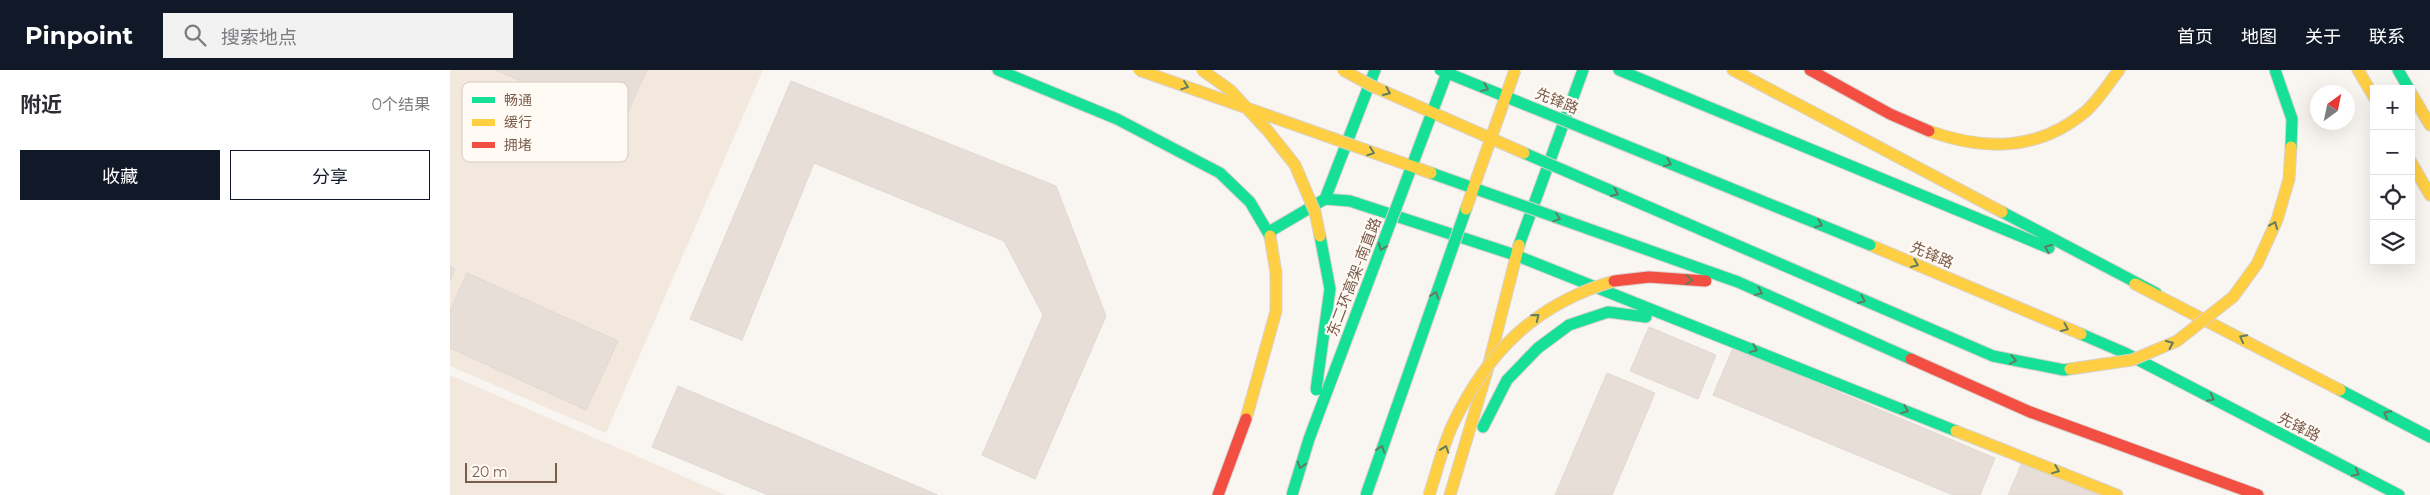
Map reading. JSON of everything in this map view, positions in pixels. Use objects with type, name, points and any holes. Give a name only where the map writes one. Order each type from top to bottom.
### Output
[{"type":"main road","points":[[998,70],[1117,119],[1220,173],[1250,202],[1269,232],[1276,273],[1276,311],[1249,410],[1218,495]]},
{"type":"main road","points":[[1139,70],[1738,282],[2030,412],[2258,495]]},
{"type":"main road","points":[[1202,70],[1230,90],[1268,131],[1295,165],[1315,212],[1330,289],[1309,439]]},
{"type":"main road","points":[[1343,70],[1372,86],[1517,150],[1993,356],[2064,370],[2132,360],[2177,342],[2233,296],[2257,264],[2277,220],[2289,179],[2292,119],[2275,70]]},
{"type":"main road","points":[[1325,200],[1375,70]]},
{"type":"main road","name":"先锋路","points":[[1440,70],[1870,245],[2126,353],[2399,495]]},
{"type":"main road","name":"东二环高架-南直路","points":[[1292,495],[1309,439],[1448,70]]},
{"type":"main road","points":[[1366,495],[1515,70]]},
{"type":"main road","points":[[1450,495],[1487,371],[1515,255],[1583,70]]},
{"type":"main road","points":[[1619,70],[2156,293]]},
{"type":"main road","points":[[1734,70],[2430,437]]},
{"type":"main road","points":[[1810,70],[1901,120],[1941,137],[1967,144],[1996,146],[2023,145],[2054,134],[2072,123],[2102,95],[2119,70]]},
{"type":"main road","points":[[2358,70],[2370,90]]},
{"type":"main road","points":[[2398,70],[2407,85]]},
{"type":"main road","points":[[2415,100],[2430,126]]},
{"type":"main road","points":[[2415,169],[2430,195]]},
{"type":"main road","points":[[1269,232],[1325,200],[1350,201],[1515,255],[1693,324],[2117,495]]},
{"type":"main road","points":[[1429,495],[1452,428],[1475,383],[1499,352],[1519,331],[1556,302],[1580,290],[1648,277],[1738,282]]},
{"type":"main road","points":[[1455,481],[1507,380],[1538,348],[1569,325],[1608,312],[1693,324]]},
{"type":"shaded area","points":[[450,70],[763,70],[606,433],[450,366]]},
{"type":"shaded area","points":[[450,375],[726,495],[450,495]]},
{"type":"building","points":[[496,70],[647,70],[628,112],[628,82],[522,82]]},
{"type":"building","points":[[791,81],[1056,186],[1106,316],[1035,479],[982,455],[1043,315],[1004,241],[814,163],[742,340],[690,319]]},
{"type":"building","points":[[450,266],[455,269],[450,280]]},
{"type":"building","points":[[467,273],[618,341],[586,410],[450,348],[450,311]]},
{"type":"building","points":[[1649,327],[1716,355],[1698,399],[1630,371]]},
{"type":"building","points":[[1733,348],[1995,458],[1980,495],[1953,495],[1713,395]]},
{"type":"building","points":[[1607,373],[1655,393],[1612,495],[1555,495]]},
{"type":"building","points":[[678,386],[938,495],[768,495],[652,447]]},
{"type":"building","points":[[2022,463],[2098,495],[2008,495]]},
{"type":"traffic: fast","points":[[998,70],[1117,119],[1220,173],[1250,202],[1270,236]]},
{"type":"traffic: fast","points":[[1269,232],[1325,199],[1375,70]]},
{"type":"traffic: fast","points":[[1440,70],[1870,245]]},
{"type":"traffic: fast","points":[[1292,495],[1309,439],[1448,70]]},
{"type":"traffic: fast","points":[[1519,245],[1583,70]]},
{"type":"traffic: fast","points":[[1619,70],[2049,248]]},
{"type":"traffic: fast","points":[[2275,70],[2292,119],[2291,147]]},
{"type":"traffic: fast","points":[[2398,70],[2407,85]]},
{"type":"traffic: fast","points":[[1524,153],[1993,356],[2064,370],[2070,369]]},
{"type":"traffic: fast","points":[[1431,173],[1738,282],[1911,359]]},
{"type":"traffic: fast","points":[[1325,199],[1350,201],[1515,255],[1956,431]]},
{"type":"traffic: fast","points":[[1366,495],[1466,209]]},
{"type":"traffic: fast","points":[[2002,212],[2156,293]]},
{"type":"traffic: fast","points":[[1316,390],[1330,289],[1320,236]]},
{"type":"traffic: fast","points":[[1483,427],[1507,380],[1538,348],[1569,325],[1608,312],[1646,317]]},
{"type":"traffic: fast","points":[[2081,334],[2125,353],[2399,495]]},
{"type":"traffic: fast","points":[[2340,390],[2430,437]]},
{"type":"traffic: slow","points":[[1139,70],[1431,173]]},
{"type":"traffic: slow","points":[[1202,70],[1230,90],[1268,131],[1295,165],[1315,212],[1320,236]]},
{"type":"traffic: slow","points":[[1343,70],[1372,86],[1524,153]]},
{"type":"traffic: slow","points":[[1466,209],[1515,70]]},
{"type":"traffic: slow","points":[[1733,70],[2002,212]]},
{"type":"traffic: slow","points":[[1929,131],[1950,138],[1991,144],[2010,144],[2049,134],[2067,125],[2090,108],[2119,70]]},
{"type":"traffic: slow","points":[[2358,70],[2370,90]]},
{"type":"traffic: slow","points":[[2415,100],[2430,125]]},
{"type":"traffic: slow","points":[[2070,369],[2132,360],[2177,341],[2233,297],[2257,264],[2277,220],[2289,179],[2291,147]]},
{"type":"traffic: slow","points":[[2415,169],[2430,195]]},
{"type":"traffic: slow","points":[[1246,419],[1276,311],[1276,273],[1270,236]]},
{"type":"traffic: slow","points":[[1450,495],[1487,371],[1519,245]]},
{"type":"traffic: slow","points":[[1870,245],[2081,334]]},
{"type":"traffic: slow","points":[[1429,495],[1442,451],[1452,426],[1481,375],[1498,354],[1516,334],[1537,317],[1560,303],[1614,281]]},
{"type":"traffic: slow","points":[[2135,284],[2340,390]]},
{"type":"traffic: slow","points":[[1956,431],[2117,495]]},
{"type":"traffic: jam","points":[[1810,70],[1890,114],[1929,131]]},
{"type":"traffic: jam","points":[[1614,281],[1649,277],[1706,281]]},
{"type":"traffic: jam","points":[[1911,359],[2030,412]]},
{"type":"traffic: jam","points":[[2030,412],[2258,495]]},
{"type":"traffic: jam","points":[[1218,495],[1246,419]]}]
